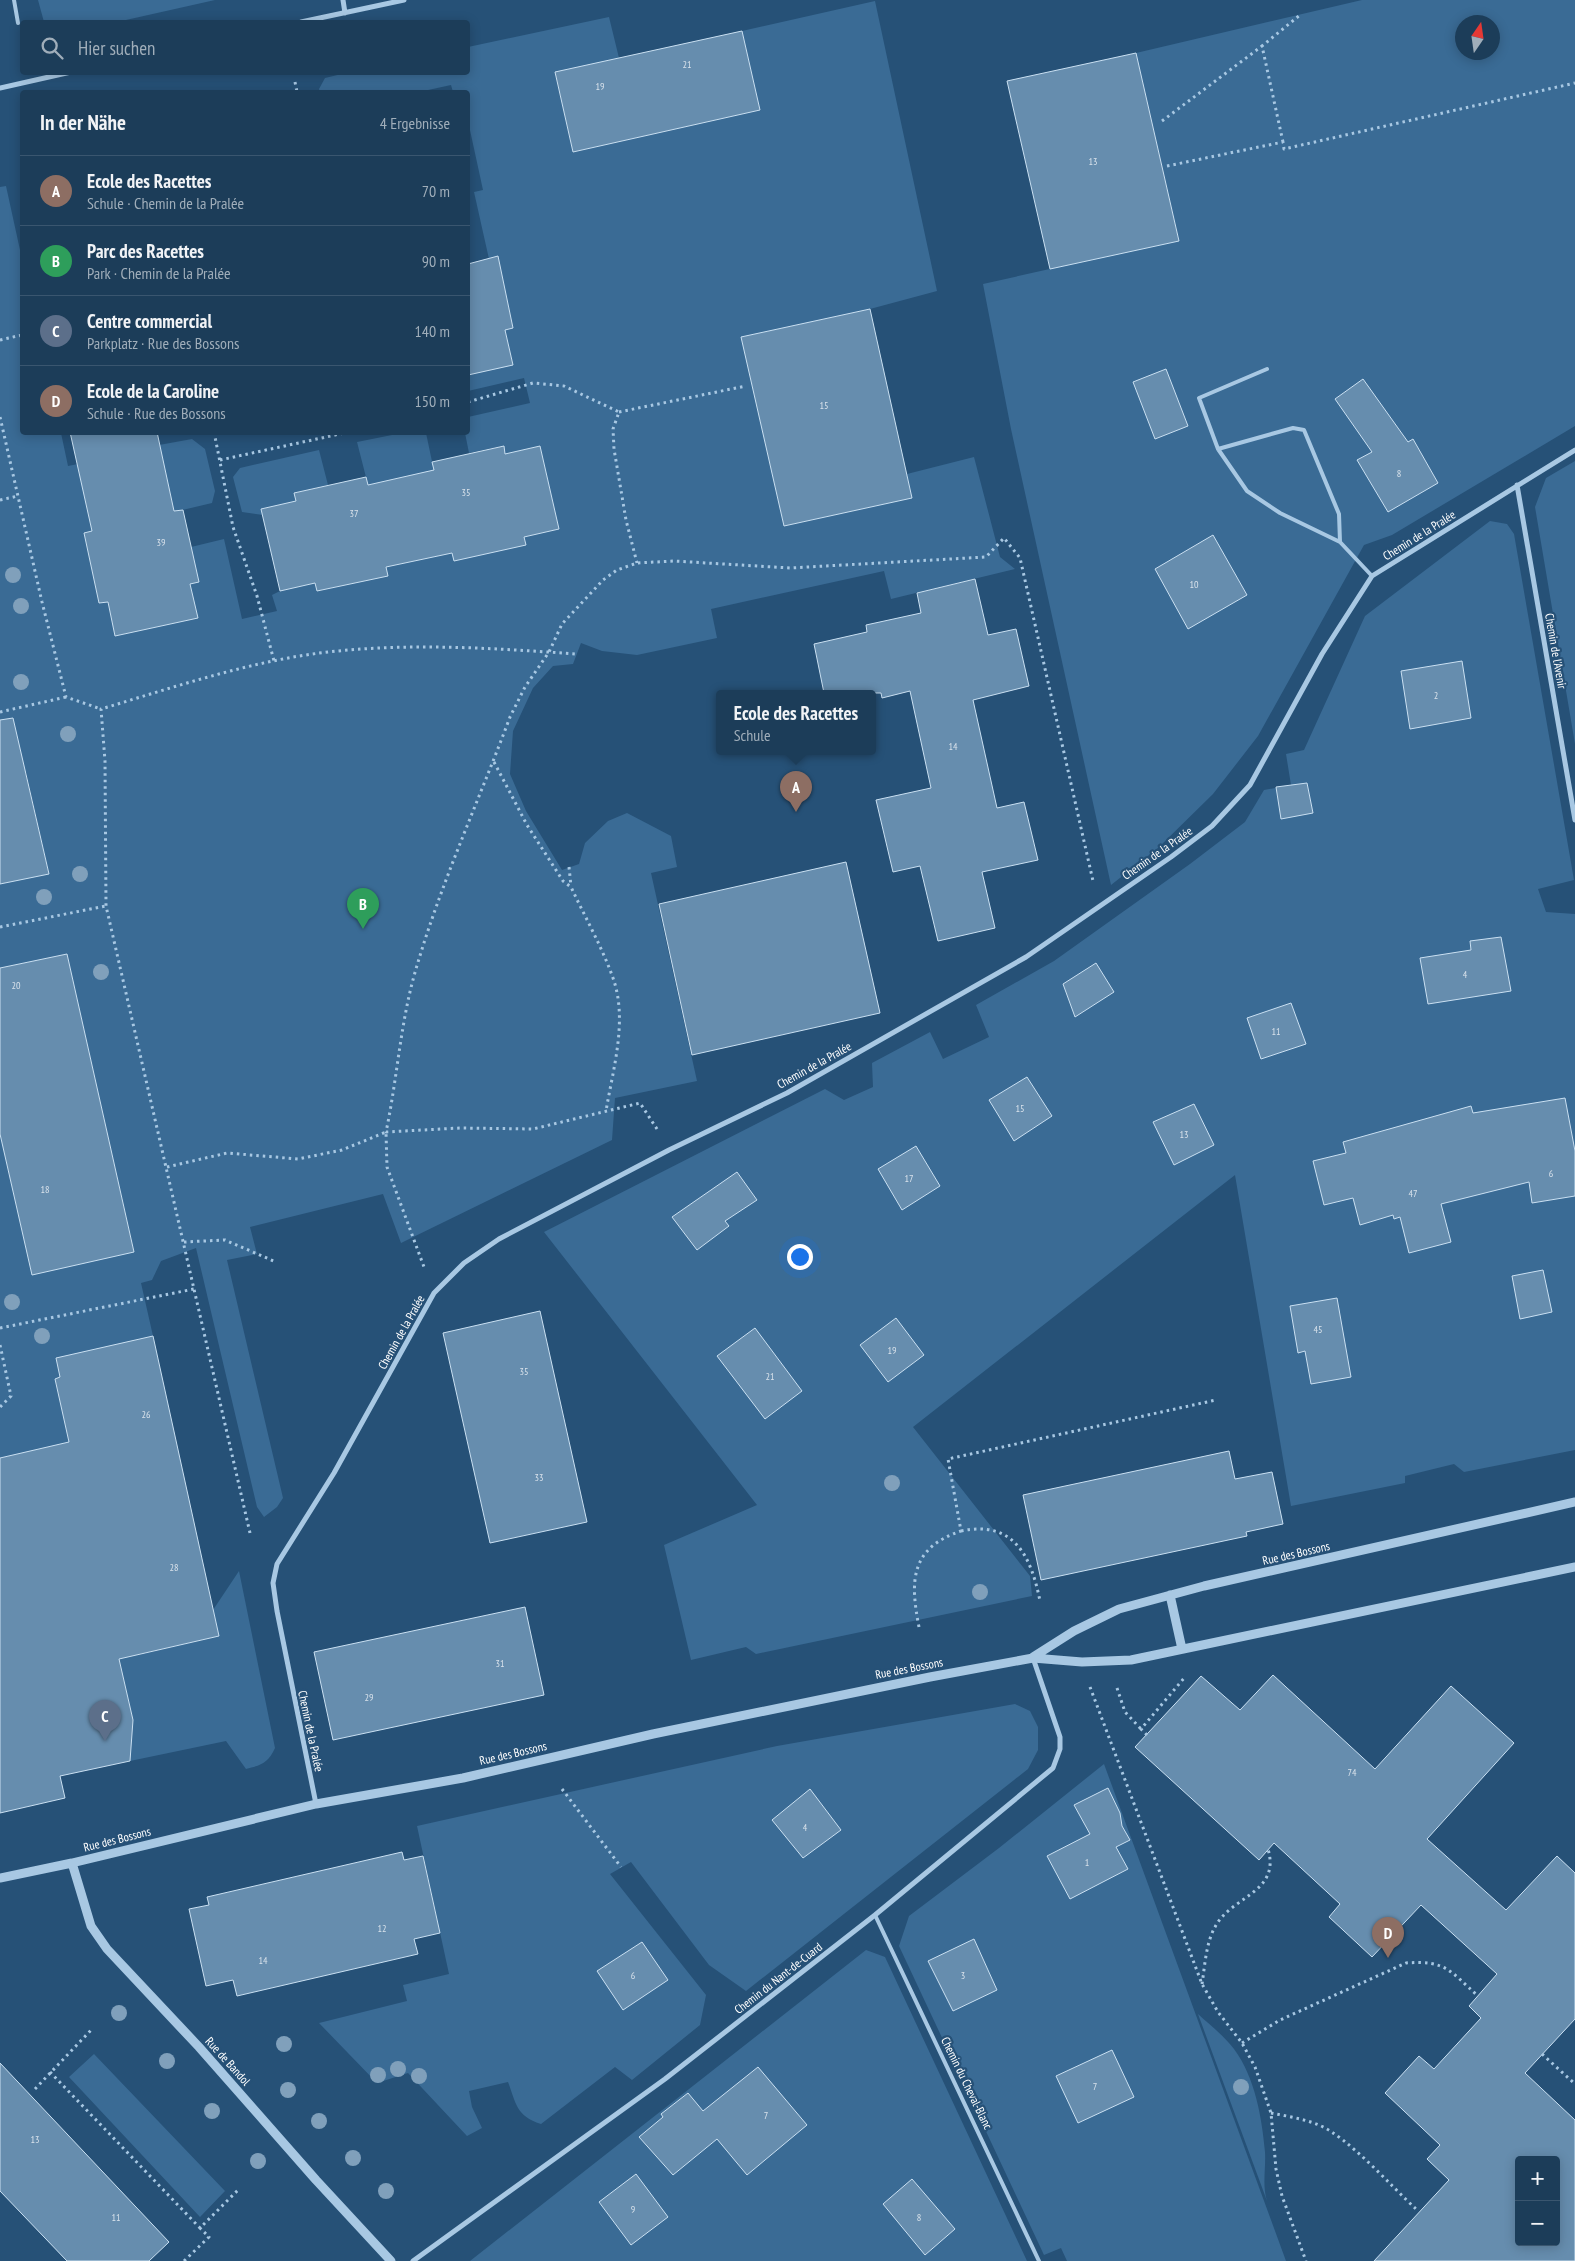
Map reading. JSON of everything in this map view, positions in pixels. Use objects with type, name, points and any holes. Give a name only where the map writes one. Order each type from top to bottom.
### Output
[{"type":"street","points":[[343,0],[345,13]]},
{"type":"street","points":[[310,20],[404,0]]},
{"type":"street","points":[[0,88],[58,75]]},
{"type":"street","name":"Chemin de la Pralée","points":[[316,1804],[276,1611],[273,1582],[277,1564],[334,1473],[434,1293],[464,1263],[499,1239],[669,1150],[794,1088],[1026,957],[1212,826],[1250,785],[1322,654],[1372,576],[1575,450]]},
{"type":"street","name":"Chemin de l'Avenir","points":[[1517,485],[1575,820]]},
{"type":"street","name":"Rue des Bossons","points":[[1033,1658],[1074,1631],[1119,1609],[1170,1595],[1575,1502]]},
{"type":"street","name":"Rue des Bossons","points":[[0,1878],[72,1863],[316,1804],[463,1778],[813,1700],[1033,1658],[1082,1662],[1132,1660],[1575,1567]]},
{"type":"street","points":[[1170,1595],[1182,1649]]},
{"type":"street","name":"Chemin du Nant-de-Cuard","points":[[413,2261],[665,2079],[875,1915],[1053,1768],[1060,1749],[1060,1736],[1033,1658]]},
{"type":"street","name":"Rue de Bandol","points":[[72,1863],[91,1926],[107,1949],[199,2047],[316,2180],[391,2261]]},
{"type":"lane","points":[[14,0],[18,23]]},
{"type":"lane","points":[[1267,369],[1199,398],[1218,449],[1247,492],[1280,513],[1340,542],[1372,576]]},
{"type":"lane","points":[[1218,449],[1293,428],[1304,430],[1339,514],[1340,542]]},
{"type":"lane","name":"Chemin du Cheval-Blanc","points":[[875,1915],[1039,2261]]},
{"type":"path","points":[[1162,121],[1300,15]]},
{"type":"path","points":[[1262,46],[1284,149],[1575,83]]},
{"type":"path","points":[[295,82],[297,90]]},
{"type":"path","points":[[1167,166],[1283,142]]},
{"type":"path","points":[[0,340],[20,335]]},
{"type":"path","points":[[470,401],[533,383],[564,386],[619,412],[746,386]]},
{"type":"path","points":[[619,412],[613,428],[614,449],[626,520],[637,564]]},
{"type":"path","points":[[0,417],[42,602],[66,697]]},
{"type":"path","points":[[215,435],[233,527],[257,596],[274,660]]},
{"type":"path","points":[[220,460],[335,435]]},
{"type":"path","points":[[0,500],[18,496]]},
{"type":"path","points":[[434,1293],[387,1167],[386,1132],[404,1020],[414,976],[432,917],[510,716],[525,687],[549,652],[562,624],[603,580],[617,570],[637,564],[674,560],[790,568],[986,557],[1004,538],[1020,558],[1098,906]]},
{"type":"path","points":[[0,712],[66,697],[101,709],[274,660],[351,650],[395,647],[576,654]]},
{"type":"path","points":[[101,709],[105,761],[106,906],[250,1533]]},
{"type":"path","points":[[494,761],[527,825],[563,881],[571,887]]},
{"type":"path","points":[[569,867],[571,887],[613,978],[618,1002],[618,1038],[606,1111]]},
{"type":"path","points":[[0,927],[74,910],[106,906]]},
{"type":"path","points":[[167,1167],[227,1153],[298,1159],[342,1150],[386,1132],[460,1128],[533,1129],[640,1103],[669,1150]]},
{"type":"path","points":[[184,1242],[225,1240],[276,1262]]},
{"type":"path","points":[[0,1328],[194,1289]]},
{"type":"path","points":[[0,1346],[11,1396],[0,1407]]},
{"type":"path","points":[[961,1531],[948,1458],[1216,1400]]},
{"type":"path","points":[[919,1627],[913,1597],[919,1564],[924,1555],[939,1540],[972,1528],[988,1529],[1012,1540],[1028,1558],[1035,1575],[1040,1600]]},
{"type":"path","points":[[1141,1729],[1185,1678],[1184,1673]]},
{"type":"path","points":[[1114,1680],[1125,1712],[1147,1735]]},
{"type":"path","points":[[1089,1685],[1202,1984],[1218,2012],[1242,2043],[1255,2067],[1271,2113],[1276,2169],[1282,2196],[1306,2261]]},
{"type":"path","points":[[562,1789],[621,1867]]},
{"type":"path","points":[[1202,1984],[1210,1939],[1216,1925],[1240,1901],[1255,1892],[1265,1881],[1271,1860],[1268,1849]]},
{"type":"path","points":[[1242,2043],[1280,2020],[1406,1963],[1425,1962],[1443,1966],[1478,1996]]},
{"type":"path","points":[[34,2089],[93,2028]]},
{"type":"path","points":[[1542,2054],[1575,2084]]},
{"type":"path","points":[[50,2072],[209,2237],[184,2261]]},
{"type":"path","points":[[1271,2113],[1302,2119],[1321,2126],[1340,2138],[1416,2209]]},
{"type":"path","points":[[200,2228],[239,2189]]},
{"type":"shaded area","points":[[38,0],[215,0],[126,20],[43,20]]},
{"type":"shaded area","points":[[1362,0],[1575,0],[1575,426],[1392,535],[1364,545],[1258,736],[1213,794],[1158,848],[1111,885],[1011,429],[983,284],[1179,240],[1136,53]]},
{"type":"shaded area","points":[[875,1],[937,291],[870,309],[742,337],[784,526],[912,498],[907,474],[974,457],[1000,557],[1015,569],[891,599],[884,571],[711,609],[717,638],[637,655],[602,651],[581,643],[573,664],[553,666],[533,688],[513,731],[510,774],[526,811],[562,870],[579,864],[585,843],[608,821],[627,813],[671,836],[677,867],[651,873],[697,1081],[615,1098],[612,1140],[401,1243],[383,1194],[250,1227],[257,1254],[227,1260],[283,1498],[277,1507],[264,1517],[257,1507],[196,1248],[161,1261],[152,1280],[141,1283],[153,1336],[55,1379],[84,1509],[138,1655],[219,1636],[213,1610],[239,1571],[275,1748],[264,1763],[246,1769],[226,1741],[130,1761],[133,1720],[123,1676],[75,1685],[23,1453],[0,1458],[0,1134],[32,1274],[134,1251],[67,954],[0,968],[0,884],[49,873],[26,772],[0,777],[0,187],[6,186],[20,250],[20,435],[61,435],[68,466],[78,464],[92,531],[84,533],[99,603],[108,602],[115,636],[197,618],[190,584],[191,547],[224,539],[242,619],[277,611],[272,595],[280,591],[315,583],[317,591],[387,576],[386,567],[452,553],[526,545],[524,537],[559,529],[540,446],[505,454],[503,446],[469,453],[465,435],[470,435],[470,417],[530,403],[524,378],[470,391],[470,375],[513,364],[505,330],[513,328],[498,257],[489,259],[474,192],[483,190],[470,130],[470,90],[452,90],[451,85],[428,90],[319,90],[325,78],[338,75],[470,75],[470,47],[609,17],[619,58],[555,73],[573,152],[760,110],[742,31]]},
{"type":"shaded area","points":[[392,435],[426,435],[434,471],[368,485],[357,442]]},
{"type":"shaded area","points":[[192,439],[205,449],[215,491],[212,503],[174,512],[159,445]]},
{"type":"shaded area","points":[[319,450],[328,485],[294,493],[296,501],[261,509],[263,515],[242,512],[233,477],[240,468]]},
{"type":"shaded area","points":[[1575,461],[1575,744],[1535,507],[1546,478]]},
{"type":"shaded area","points":[[1490,521],[1507,524],[1514,534],[1574,880],[1538,889],[1546,912],[1575,914],[1575,1450],[1464,1472],[1454,1464],[1405,1476],[1405,1483],[1291,1506],[1235,1175],[913,1427],[1030,1576],[1032,1596],[756,1654],[746,1647],[691,1660],[664,1545],[757,1505],[544,1232],[825,1089],[844,1100],[873,1087],[872,1063],[930,1032],[943,1059],[989,1037],[976,1005],[1054,961],[1190,864],[1245,822],[1264,790],[1291,785],[1286,754],[1304,750],[1365,616]]},
{"type":"shaded area","points":[[1015,1704],[1030,1711],[1038,1727],[1038,1750],[1028,1769],[746,1991],[709,1965],[631,1862],[610,1874],[706,1995],[700,2025],[632,2080],[615,2067],[541,2124],[526,2117],[518,2108],[508,2082],[469,2091],[472,2107],[482,2128],[467,2136],[408,2073],[377,2083],[319,2023],[407,2001],[403,1985],[449,1974],[417,1826],[777,1746]]},
{"type":"shaded area","points":[[1104,1764],[1286,2261],[1067,2261],[1061,2248],[1044,2255],[899,1946],[909,1916],[999,1848]]},
{"type":"shaded area","points":[[866,1950],[885,1957],[1027,2261],[470,2261]]},
{"type":"shaded area","points":[[1198,2014],[1234,2049],[1252,2085],[1264,2139],[1264,2177],[1267,2201]]},
{"type":"shaded area","points":[[94,2054],[225,2191],[200,2217],[69,2077]]},
{"type":"building","points":[[742,31],[760,110],[573,152],[555,72]]},
{"type":"building","points":[[1136,53],[1179,241],[1050,269],[1007,81]]},
{"type":"building","points":[[498,256],[513,328],[505,330],[513,365],[470,375],[470,263]]},
{"type":"building","points":[[870,309],[912,498],[784,526],[741,337]]},
{"type":"building","points":[[1166,369],[1188,426],[1155,439],[1133,382]]},
{"type":"building","points":[[1363,379],[1408,442],[1413,439],[1438,483],[1388,512],[1357,460],[1372,452],[1335,399]]},
{"type":"building","points":[[71,435],[158,435],[174,511],[183,510],[199,582],[190,584],[198,618],[115,636],[108,602],[99,603],[84,533],[92,531]]},
{"type":"building","points":[[504,446],[505,454],[540,446],[559,529],[524,537],[526,545],[454,561],[452,553],[386,567],[388,576],[317,591],[315,583],[280,591],[261,509],[296,501],[294,493],[366,477],[368,485],[434,470],[432,462]]},
{"type":"building","points":[[1213,535],[1247,595],[1188,629],[1155,569]]},
{"type":"building","points":[[975,579],[988,635],[1016,629],[1029,686],[973,700],[997,808],[1024,802],[1038,860],[982,872],[995,928],[938,941],[920,866],[893,872],[876,800],[931,788],[910,691],[882,698],[881,693],[876,693],[876,690],[823,690],[814,644],[867,632],[866,625],[921,613],[917,593]]},
{"type":"building","points":[[1462,661],[1471,718],[1410,729],[1401,671]]},
{"type":"building","points":[[13,718],[49,874],[0,884],[0,720]]},
{"type":"building","points":[[1307,783],[1313,813],[1281,819],[1276,787]]},
{"type":"building","points":[[846,862],[880,1013],[692,1055],[659,904]]},
{"type":"building","points":[[1501,937],[1511,991],[1428,1004],[1420,958],[1471,950],[1470,941]]},
{"type":"building","points":[[67,954],[134,1252],[32,1275],[0,1134],[0,968]]},
{"type":"building","points":[[1096,963],[1114,992],[1075,1017],[1063,984]]},
{"type":"building","points":[[1291,1003],[1306,1044],[1261,1059],[1247,1018]]},
{"type":"building","points":[[1027,1077],[1052,1116],[1014,1141],[989,1100]]},
{"type":"building","points":[[1565,1098],[1575,1151],[1575,1196],[1532,1203],[1529,1182],[1441,1204],[1451,1242],[1409,1253],[1400,1217],[1394,1219],[1393,1215],[1360,1225],[1353,1198],[1324,1205],[1313,1161],[1346,1153],[1343,1142],[1471,1106],[1473,1113]]},
{"type":"building","points":[[1194,1104],[1214,1145],[1174,1165],[1153,1122]]},
{"type":"building","points":[[916,1146],[940,1186],[902,1210],[878,1169]]},
{"type":"building","points":[[737,1172],[757,1200],[725,1221],[729,1226],[697,1250],[672,1217]]},
{"type":"building","points":[[1543,1270],[1552,1312],[1520,1319],[1512,1276]]},
{"type":"building","points":[[1337,1298],[1351,1377],[1311,1384],[1305,1351],[1298,1353],[1290,1306]]},
{"type":"building","points":[[540,1311],[587,1522],[490,1543],[443,1333]]},
{"type":"building","points":[[896,1318],[924,1355],[888,1382],[860,1345]]},
{"type":"building","points":[[755,1328],[802,1391],[765,1419],[717,1356]]},
{"type":"building","points":[[153,1336],[219,1636],[119,1659],[133,1720],[130,1761],[60,1776],[65,1798],[0,1813],[0,1458],[69,1442],[55,1379],[60,1377],[56,1358]]},
{"type":"building","points":[[1229,1451],[1235,1479],[1272,1472],[1283,1524],[1246,1532],[1247,1536],[1041,1580],[1023,1495]]},
{"type":"building","points":[[525,1607],[544,1695],[333,1740],[314,1652]]},
{"type":"building","points":[[1273,1675],[1375,1769],[1451,1686],[1514,1743],[1427,1839],[1506,1910],[1557,1856],[1575,1873],[1575,2019],[1525,2073],[1575,2120],[1575,2261],[1374,2261],[1449,2180],[1427,2159],[1440,2145],[1385,2093],[1419,2056],[1434,2069],[1481,2018],[1469,2006],[1497,1974],[1421,1905],[1372,1957],[1329,1917],[1340,1904],[1274,1843],[1259,1860],[1135,1747],[1201,1676],[1240,1710]]},
{"type":"building","points":[[1108,1788],[1120,1813],[1122,1826],[1130,1840],[1116,1847],[1128,1869],[1070,1899],[1047,1856],[1090,1834],[1074,1805]]},
{"type":"building","points":[[810,1789],[841,1830],[803,1858],[772,1820]]},
{"type":"building","points":[[402,1852],[404,1860],[423,1856],[440,1933],[414,1939],[418,1954],[237,1996],[233,1980],[206,1986],[189,1909],[209,1905],[207,1897]]},
{"type":"building","points":[[974,1939],[997,1990],[953,2011],[928,1961]]},
{"type":"building","points":[[642,1942],[668,1980],[623,2010],[597,1971]]},
{"type":"building","points":[[1112,2050],[1134,2097],[1078,2123],[1056,2076]]},
{"type":"building","points":[[0,2063],[169,2242],[149,2261],[67,2261],[0,2191]]},
{"type":"building","points":[[758,2067],[807,2125],[747,2175],[717,2139],[673,2175],[639,2137],[663,2117],[661,2114],[688,2093],[703,2111]]},
{"type":"building","points":[[636,2174],[668,2217],[631,2245],[599,2202]]},
{"type":"building","points":[[912,2179],[955,2229],[925,2255],[883,2204]]},
{"type":"place","name":"Ecole des Racettes","points":[[796,812]]},
{"type":"place","name":"Parc des Racettes","points":[[363,929]]},
{"type":"place","name":"Centre commercial","points":[[105,1741]]},
{"type":"place","name":"Ecole de la Caroline","points":[[1388,1958]]}]
